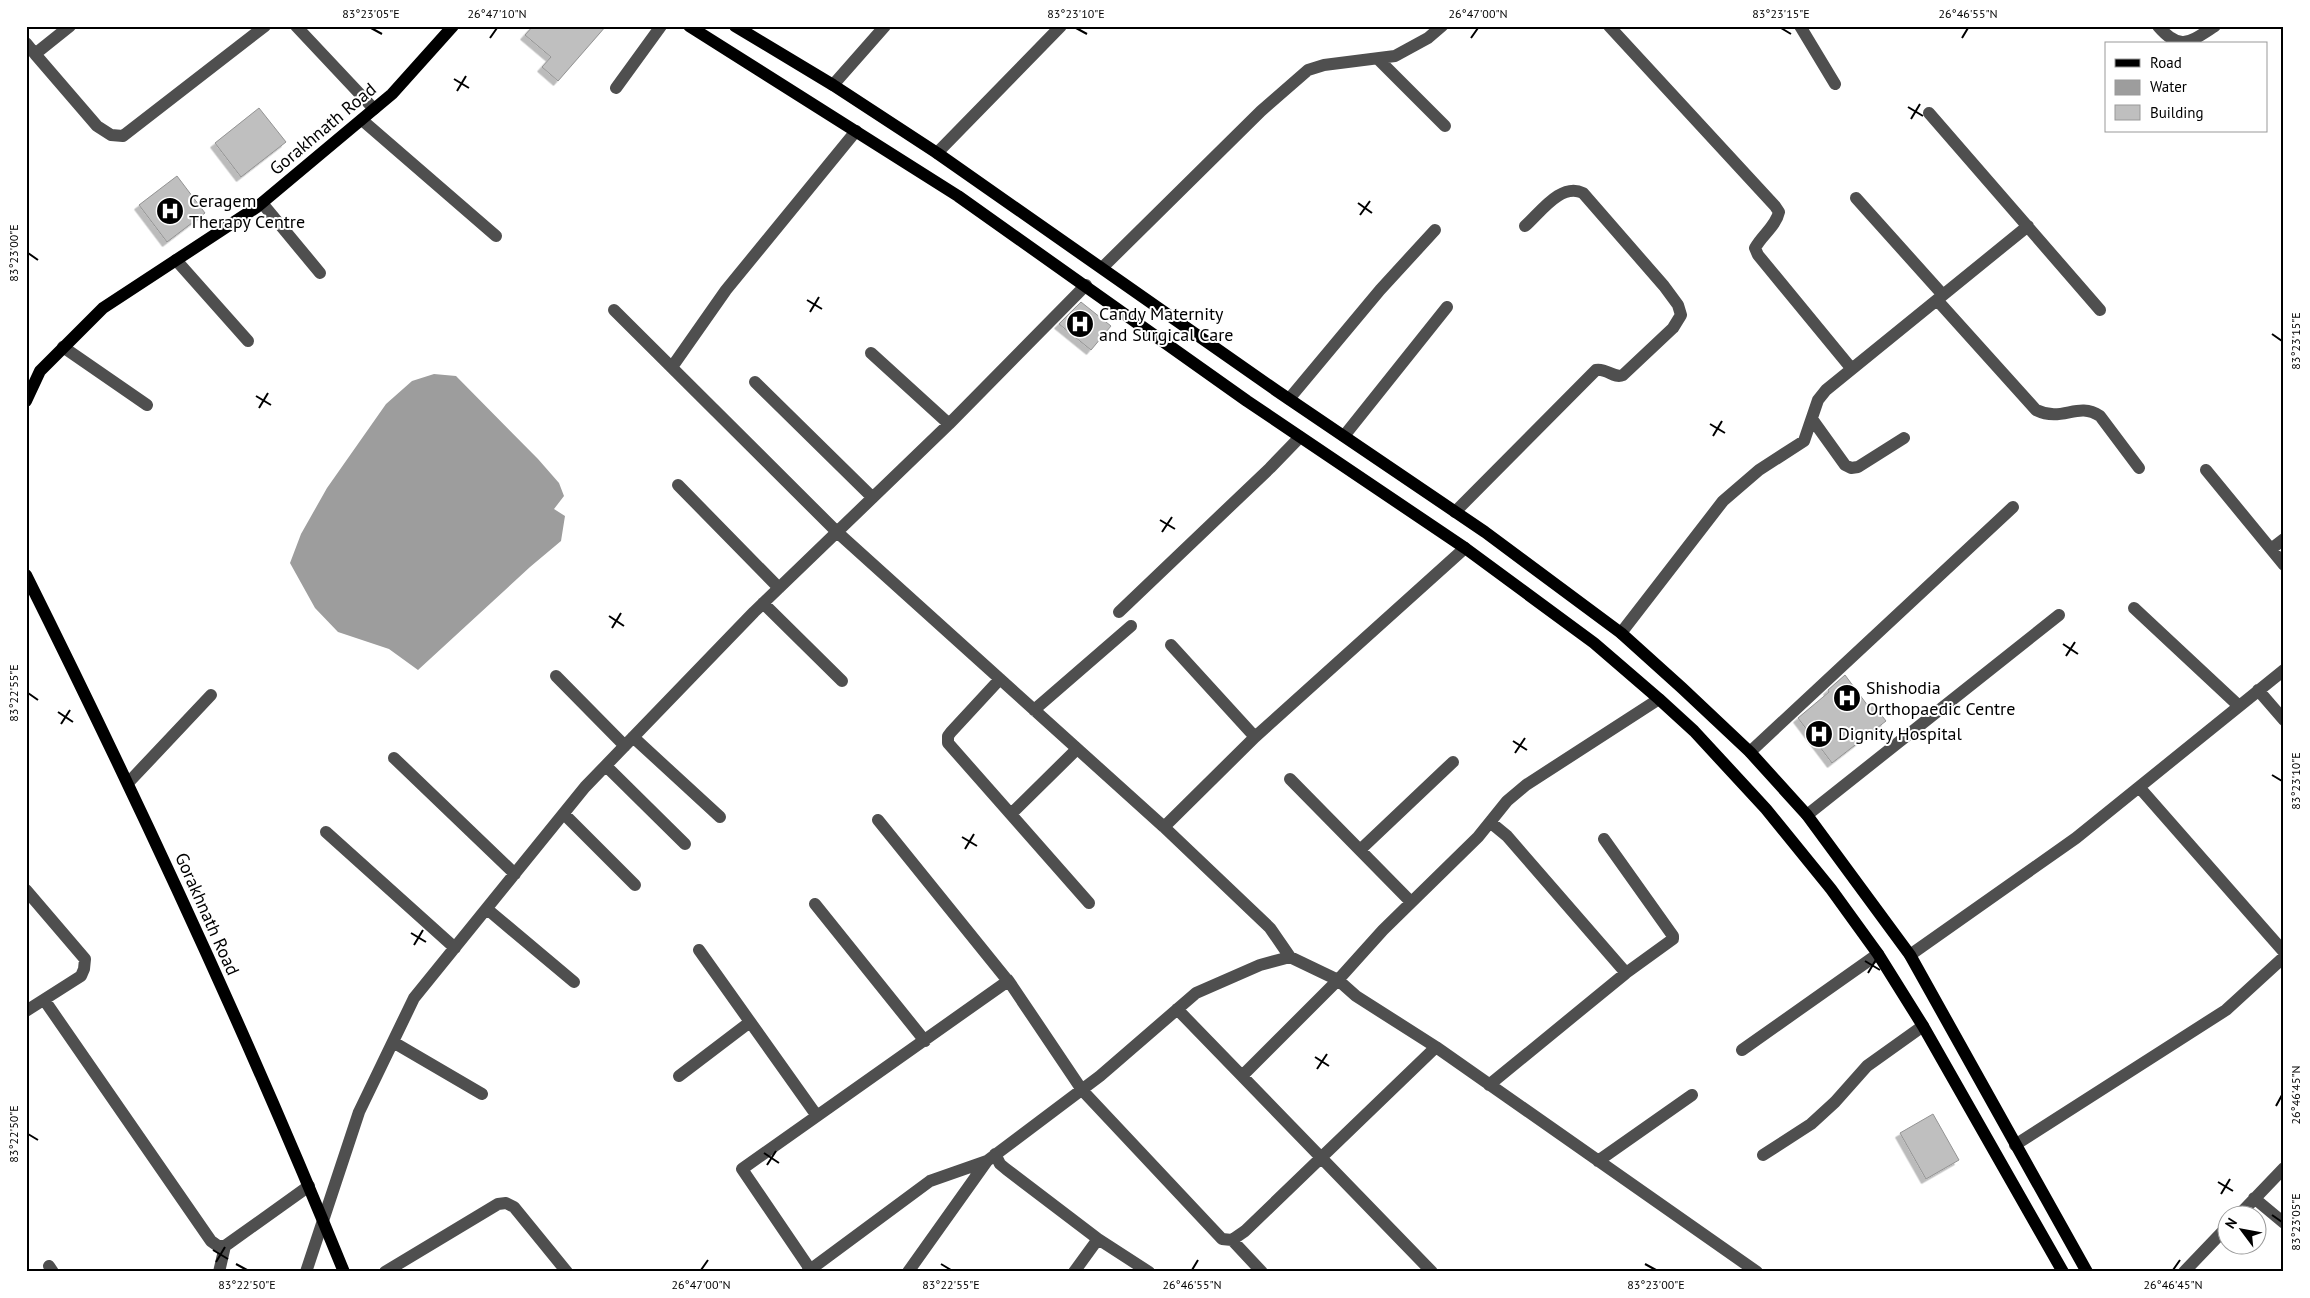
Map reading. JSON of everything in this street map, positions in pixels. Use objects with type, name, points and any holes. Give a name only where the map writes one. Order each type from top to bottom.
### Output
[{"type":"main road","name":"Gorakhnath Road","points":[[26,401],[40,371],[103,308],[262,203],[392,94],[453,26]]},
{"type":"main road","points":[[688,26],[958,196],[1300,437],[1465,548],[1594,643],[1659,699],[1694,731],[1766,809],[1832,888],[1878,954],[1923,1026],[2063,1272]]},
{"type":"main road","points":[[735,26],[833,85],[937,153],[1288,399],[1535,567],[1621,633],[1750,752],[1807,815],[1910,955],[2088,1272]]},
{"type":"main road","name":"Gorakhnath Road","points":[[26,575],[128,783],[309,1186],[344,1272]]},
{"type":"street","points":[[35,54],[70,26]]},
{"type":"street","points":[[26,43],[97,126],[111,134],[123,136],[265,26]]},
{"type":"street","points":[[296,26],[374,110]]},
{"type":"street","points":[[616,88],[661,26]]},
{"type":"street","points":[[833,85],[884,26]]},
{"type":"street","points":[[937,153],[1061,26]]},
{"type":"street","points":[[1103,268],[1262,111],[1308,70],[1324,65],[1395,56],[1428,38],[1442,26]]},
{"type":"street","points":[[1609,26],[1775,206],[1779,212],[1777,220],[1760,239],[1756,248],[1758,255],[1851,368]]},
{"type":"street","points":[[1800,26],[1835,84]]},
{"type":"street","points":[[2158,26],[2168,38],[2176,42]]},
{"type":"street","points":[[2191,42],[2215,26]]},
{"type":"street","points":[[1378,59],[1445,126]]},
{"type":"street","points":[[1929,113],[2100,310]]},
{"type":"street","points":[[362,120],[496,236]]},
{"type":"street","points":[[672,367],[726,290],[856,131]]},
{"type":"street","points":[[1455,512],[1596,370],[1603,370],[1617,377],[1623,375],[1673,328],[1681,315],[1678,306],[1664,286],[1583,193],[1571,190],[1561,193],[1525,226]]},
{"type":"street","points":[[1856,198],[2036,410],[2056,416],[2083,409],[2093,411],[2100,416],[2139,468]]},
{"type":"street","points":[[262,203],[320,273]]},
{"type":"street","points":[[1621,633],[1723,501],[1759,470],[1804,441],[1818,400],[1851,368],[2028,226]]},
{"type":"street","points":[[1288,399],[1380,290],[1435,230]]},
{"type":"street","points":[[176,260],[248,341]]},
{"type":"street","points":[[306,1272],[322,1218],[359,1112],[414,998],[564,814],[606,766],[763,603],[949,424],[1086,285]]},
{"type":"street","points":[[1344,436],[1448,307]]},
{"type":"street","points":[[614,310],[837,532],[1164,827],[1270,928],[1290,957],[1338,980],[1356,996],[1436,1047],[1757,1272]]},
{"type":"street","points":[[64,347],[147,406]]},
{"type":"street","points":[[871,352],[949,424]]},
{"type":"street","points":[[755,382],[872,497]]},
{"type":"street","points":[[1812,419],[1845,465],[1851,468],[1858,467],[1904,438]]},
{"type":"street","points":[[1119,612],[1300,437]]},
{"type":"street","points":[[2206,470],[2284,565]]},
{"type":"street","points":[[678,484],[779,588]]},
{"type":"street","points":[[1750,752],[2013,507]]},
{"type":"street","points":[[2271,549],[2284,538]]},
{"type":"street","points":[[1164,827],[1255,737],[1465,548]]},
{"type":"street","points":[[763,603],[842,681]]},
{"type":"street","points":[[2134,608],[2239,706]]},
{"type":"street","points":[[1807,815],[2059,615]]},
{"type":"street","points":[[1034,710],[1131,626]]},
{"type":"street","points":[[1171,645],[1255,737]]},
{"type":"street","points":[[1910,955],[2076,838],[2284,670]]},
{"type":"street","points":[[556,676],[629,742],[720,817]]},
{"type":"street","points":[[1000,679],[951,732],[948,743],[1090,903]]},
{"type":"street","points":[[2258,690],[2284,720]]},
{"type":"street","points":[[128,783],[212,694]]},
{"type":"street","points":[[1242,1076],[1338,980],[1411,902],[1478,837],[1507,801],[1526,785],[1659,699]]},
{"type":"street","points":[[1011,814],[1077,749]]},
{"type":"street","points":[[394,758],[515,874]]},
{"type":"street","points":[[1360,850],[1453,762]]},
{"type":"street","points":[[606,766],[685,844]]},
{"type":"street","points":[[1290,779],[1411,902]]},
{"type":"street","points":[[2139,787],[2284,952]]},
{"type":"street","points":[[564,814],[634,885]]},
{"type":"street","points":[[878,820],[1008,980],[1082,1090],[1222,1239],[1232,1240],[1245,1231],[1436,1047]]},
{"type":"street","points":[[1490,822],[1507,836],[1626,973]]},
{"type":"street","points":[[326,832],[455,948]]},
{"type":"street","points":[[1489,1085],[1626,973],[1670,942],[1673,936],[1604,839]]},
{"type":"street","points":[[26,890],[85,959],[81,976],[26,1011]]},
{"type":"street","points":[[815,904],[925,1041]]},
{"type":"street","points":[[487,909],[574,982]]},
{"type":"street","points":[[699,950],[817,1116]]},
{"type":"street","points":[[1742,1050],[1878,954]]},
{"type":"street","points":[[1008,980],[1006,984],[742,1169],[808,1270],[930,1180],[991,1157],[1082,1090],[1196,993],[1260,965],[1290,957]]},
{"type":"street","points":[[2015,1145],[2226,1010],[2284,957]]},
{"type":"street","points":[[44,1001],[206,1236],[218,1246],[225,1246],[309,1186]]},
{"type":"street","points":[[1177,1009],[1432,1272]]},
{"type":"street","points":[[679,1076],[750,1022]]},
{"type":"street","points":[[1763,1155],[1811,1124],[1835,1102],[1867,1066],[1923,1026]]},
{"type":"street","points":[[393,1042],[482,1094]]},
{"type":"street","points":[[1598,1161],[1692,1095]]},
{"type":"street","points":[[991,1157],[1098,1239],[1149,1272]]},
{"type":"street","points":[[908,1272],[991,1157]]},
{"type":"street","points":[[2247,1206],[2284,1168]]},
{"type":"street","points":[[2254,1198],[2284,1223]]},
{"type":"street","points":[[385,1272],[498,1204],[506,1203],[514,1207],[567,1272]]},
{"type":"street","points":[[2184,1272],[2218,1236]]},
{"type":"street","points":[[1074,1272],[1098,1239]]},
{"type":"street","points":[[1232,1240],[1262,1272]]},
{"type":"street","points":[[219,1272],[225,1246]]},
{"type":"water","points":[[434,374],[456,376],[538,459],[559,483],[564,496],[554,509],[565,516],[561,541],[418,670],[389,649],[338,632],[315,608],[290,563],[301,534],[327,488],[386,404],[412,381]]},
{"type":"building","points":[[533,26],[606,26],[558,81],[542,67],[551,57],[525,35]]},
{"type":"building","points":[[259,108],[286,142],[241,177],[215,143]]},
{"type":"building","points":[[177,176],[205,213],[167,242],[139,205]]},
{"type":"building","points":[[1081,302],[1111,326],[1091,350],[1059,324]]},
{"type":"building","points":[[1845,675],[1868,706],[1872,703],[1886,721],[1832,763],[1798,718],[1829,692],[1828,690]]},
{"type":"building","points":[[1933,1114],[1959,1160],[1926,1179],[1900,1133]]},
{"type":"place","name":"Ceragem Therapy Centre","points":[[170,211]]},
{"type":"place","name":"Candy Maternity and Surgical Care","points":[[1080,324]]},
{"type":"place","name":"Shishodia Orthopaedic Centre","points":[[1847,698]]},
{"type":"place","name":"Dignity Hospital","points":[[1819,734]]}]
